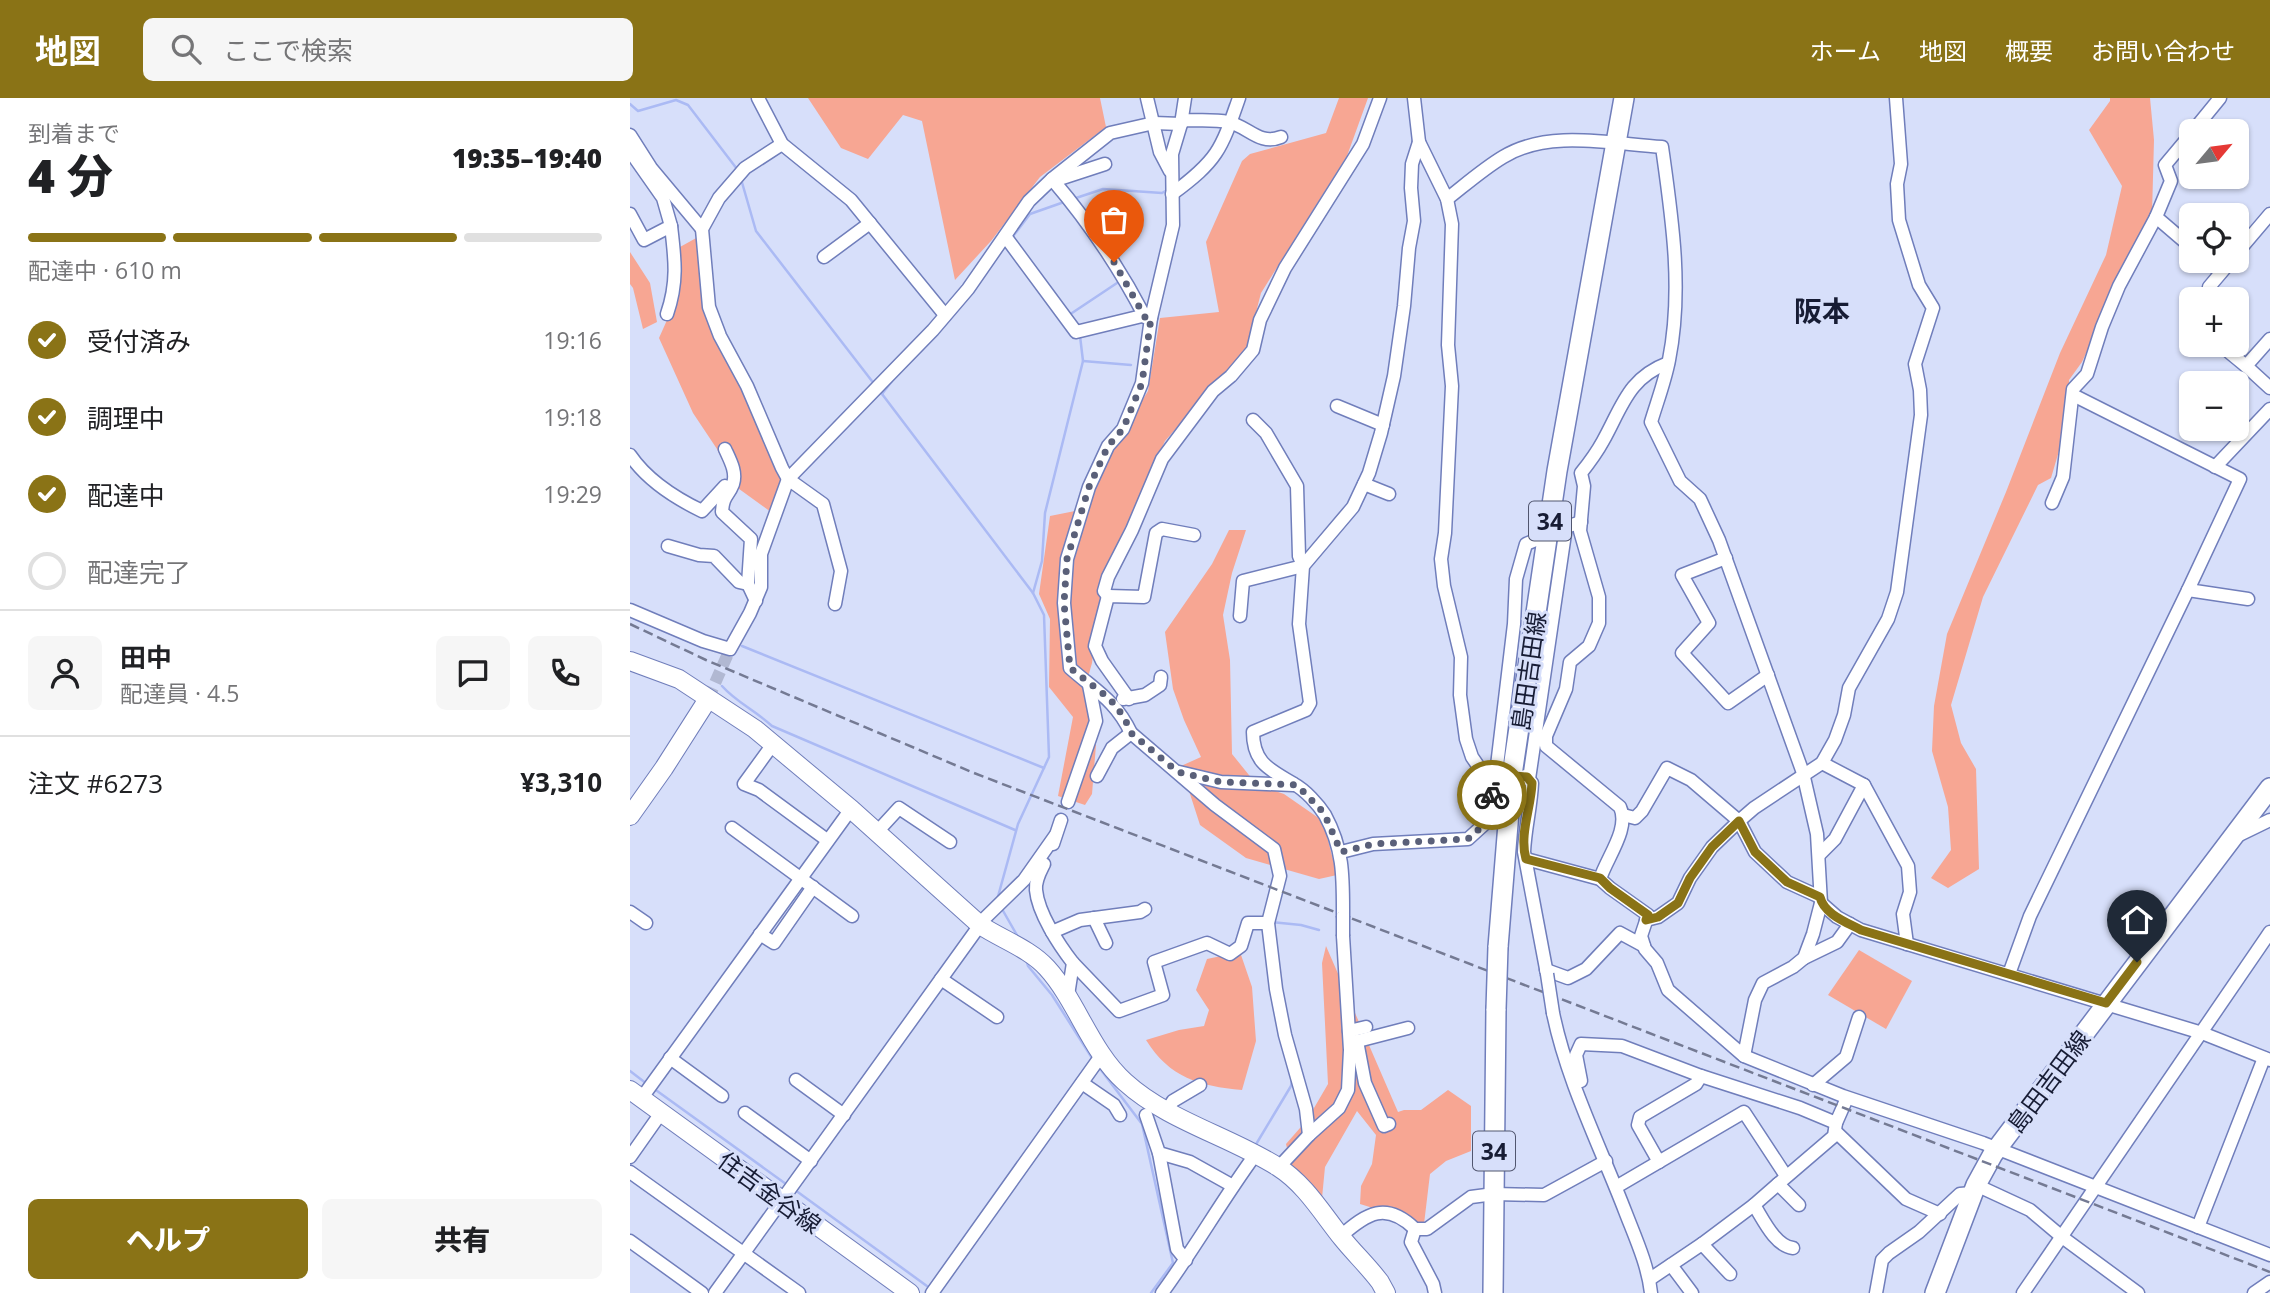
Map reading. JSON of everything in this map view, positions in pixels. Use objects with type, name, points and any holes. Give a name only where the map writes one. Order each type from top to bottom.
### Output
[{"type":"main road","name":"島田吉田線","points":[[1493,1293],[1496,1009],[1505,775],[1548,535],[1556,471],[1624,98]]},
{"type":"main road","name":"島田吉田線","points":[[1935,1293],[1974,1189],[1997,1149],[2270,788]]},
{"type":"street","points":[[758,98],[782,144],[851,200],[946,315]]},
{"type":"street","points":[[1147,98],[1160,152],[1172,185]]},
{"type":"street","points":[[1185,98],[1182,122],[1172,154],[1173,225],[1148,317],[1142,383],[1123,429],[1108,446],[1089,487],[1067,559],[1064,603],[1070,668],[1110,699],[1124,717],[1131,733],[1215,805],[1274,849],[1280,876],[1267,921],[1276,989],[1285,1035],[1306,1110],[1308,1135]]},
{"type":"street","points":[[1172,185],[1198,175],[1216,157],[1226,122],[1239,98]]},
{"type":"street","points":[[1194,535],[1162,529],[1156,533],[1144,597],[1108,596],[1104,592],[1108,577],[1132,530],[1162,458],[1213,391],[1231,376],[1253,350],[1260,320],[1285,268],[1363,144],[1380,98]]},
{"type":"street","points":[[1414,98],[1419,142],[1447,199],[1452,224],[1447,345],[1452,386],[1445,533],[1441,559],[1444,586],[1461,657],[1460,695],[1466,739],[1472,757],[1505,775],[1532,783],[1531,804],[1524,831],[1524,852],[1557,1033],[1650,1279],[1651,1293]]},
{"type":"street","points":[[1646,920],[1658,917],[1678,903],[1690,878],[1712,847],[1739,821],[1822,762],[1835,740],[1844,715],[1849,688],[1888,619],[1897,592],[1921,415],[1915,364],[1933,308],[1919,285],[1899,220],[1897,184],[1901,164],[1896,98]]},
{"type":"street","points":[[2203,119],[2220,98]]},
{"type":"street","points":[[630,610],[703,641],[730,649],[761,587],[761,554],[788,479],[946,315],[1008,240],[1029,201],[1110,133],[1154,123],[1226,122],[1256,137],[1273,141],[1281,137]]},
{"type":"street","points":[[630,135],[702,229],[709,307],[720,336],[747,386],[788,479],[823,504],[841,571],[835,604]]},
{"type":"street","points":[[1447,199],[1505,156],[1533,146],[1560,141],[1662,147],[1674,232],[1676,294],[1668,363],[1651,422],[1680,481],[1700,499],[1726,558],[1803,773],[1818,834],[1820,854],[1820,900],[1804,958]]},
{"type":"street","points":[[1240,616],[1243,581],[1303,566],[1353,507],[1364,484],[1383,425],[1394,376],[1414,220],[1412,164],[1419,142]]},
{"type":"street","points":[[702,229],[719,198],[744,169],[782,144]]},
{"type":"street","points":[[2052,503],[2063,477],[2073,389],[2087,374],[2119,286],[2156,217],[2171,181],[2165,165],[2179,148]]},
{"type":"street","points":[[630,151],[663,198],[671,226],[676,265],[674,293],[667,314]]},
{"type":"street","points":[[1053,180],[1105,164]]},
{"type":"street","points":[[1053,180],[1074,205],[1148,317]]},
{"type":"street","points":[[630,214],[644,240],[671,226]]},
{"type":"street","points":[[2249,239],[2270,214]]},
{"type":"street","points":[[2156,217],[2179,237]]},
{"type":"street","points":[[824,257],[870,223]]},
{"type":"street","points":[[1008,240],[1081,331],[1148,317]]},
{"type":"street","points":[[2246,366],[2270,339]]},
{"type":"street","points":[[2235,357],[2270,388]]},
{"type":"street","points":[[1600,878],[1618,837],[1623,815],[1619,807],[1546,746],[1546,736],[1566,689],[1570,662],[1589,646],[1599,623],[1599,597],[1580,531],[1584,486],[1581,473],[1602,443],[1626,396],[1651,369],[1668,363]]},
{"type":"street","points":[[2009,974],[2029,916],[2241,479],[2073,395]]},
{"type":"street","points":[[1337,406],[1383,425]]},
{"type":"street","points":[[2215,467],[2270,409]]},
{"type":"street","points":[[1253,421],[1266,433],[1297,486],[1299,556],[1303,566],[1299,624],[1310,703],[1306,710],[1253,732],[1255,750],[1269,771],[1297,785],[1324,813],[1341,852],[1343,936],[1352,1039],[1348,1090],[1339,1108],[1308,1135],[1279,1167]]},
{"type":"street","points":[[725,449],[734,469],[733,483],[723,499],[722,512],[751,540],[748,584],[756,601]]},
{"type":"street","points":[[630,455],[639,468],[679,500],[702,511],[733,478]]},
{"type":"street","points":[[1556,471],[1581,473]]},
{"type":"street","points":[[1364,484],[1389,494]]},
{"type":"street","points":[[1341,852],[1373,844],[1468,839],[1490,819],[1493,796],[1505,775],[1566,527],[1581,522]]},
{"type":"street","points":[[668,546],[699,555],[714,556],[739,582],[748,584]]},
{"type":"street","points":[[1726,558],[1682,575],[1709,623],[1682,653],[1728,703],[1768,675]]},
{"type":"street","points":[[2188,590],[2248,599]]},
{"type":"street","points":[[1108,596],[1095,646],[1129,699]]},
{"type":"street","points":[[630,661],[679,680],[755,729],[851,809],[980,925],[1024,950],[1046,967],[1068,995],[1101,1055],[1122,1079],[1145,1099],[1279,1167],[1299,1183],[1379,1289]]},
{"type":"street","points":[[1077,675],[1093,678],[1124,700],[1145,695],[1160,685],[1161,677]]},
{"type":"street","points":[[1068,802],[1096,721],[1089,685]]},
{"type":"street","points":[[630,816],[708,699]]},
{"type":"street","points":[[1097,776],[1112,748],[1131,733]]},
{"type":"street","points":[[773,744],[744,784],[759,790],[827,841]]},
{"type":"street","points":[[1822,762],[1864,785],[1908,866],[1910,892],[1903,914],[1907,944]]},
{"type":"street","points":[[1623,815],[1635,818],[1642,811],[1667,768],[1691,780],[1739,821],[1755,852],[1787,882],[1820,900],[1837,917],[1861,930],[2202,1033],[2267,1059],[2198,1227]]},
{"type":"street","points":[[1178,772],[1221,782],[1297,785]]},
{"type":"street","points":[[1820,854],[1835,839],[1864,785]]},
{"type":"street","points":[[877,832],[899,808],[950,842]]},
{"type":"street","points":[[643,1090],[670,1058],[851,809]]},
{"type":"street","points":[[1062,820],[1051,852],[1037,877],[1036,889],[1052,932],[1073,963],[1119,1012],[1163,995],[1154,962],[1207,943],[1230,954],[1241,946],[1248,923],[1267,921]]},
{"type":"street","points":[[2230,839],[2270,820]]},
{"type":"street","points":[[733,828],[852,916]]},
{"type":"street","points":[[715,1293],[980,925],[1024,880],[1055,836]]},
{"type":"street","points":[[1526,859],[1600,878],[1648,915],[1641,936],[1644,946],[1657,963],[1668,990],[1684,1007],[1744,1056],[1847,1098],[1983,1143],[2270,1255]]},
{"type":"street","points":[[760,934],[774,943],[814,887]]},
{"type":"street","points":[[1052,932],[1080,920],[1140,912],[1145,909]]},
{"type":"street","points":[[630,912],[646,923]]},
{"type":"street","points":[[1094,918],[1106,943]]},
{"type":"street","points":[[1744,1056],[1755,1000],[1763,983],[1837,942],[1850,924]]},
{"type":"street","points":[[2023,1293],[2270,932]]},
{"type":"street","points":[[1546,972],[1568,978],[1586,969],[1620,933],[1644,946]]},
{"type":"street","points":[[1068,995],[1073,963]]},
{"type":"street","points":[[941,979],[997,1017]]},
{"type":"street","points":[[1813,1085],[1846,1057],[1860,1017]]},
{"type":"street","points":[[1352,1039],[1366,1027]]},
{"type":"street","points":[[1352,1039],[1408,1028]]},
{"type":"street","points":[[1352,1039],[1365,1083],[1384,1126],[1389,1124]]},
{"type":"street","points":[[1590,1121],[1576,1055],[1581,1044],[1622,1046],[1701,1076],[1800,1108],[1835,1127],[1906,1199],[1940,1214]]},
{"type":"street","points":[[934,1289],[1101,1055]]},
{"type":"street","points":[[670,1058],[722,1096]]},
{"type":"street","points":[[1659,1162],[1638,1125],[1640,1117],[1696,1084],[1701,1076]]},
{"type":"street","points":[[796,1080],[844,1115]]},
{"type":"street","points":[[1082,1083],[1114,1105],[1121,1115]]},
{"type":"street","points":[[1167,1110],[1173,1101],[1200,1085]]},
{"type":"street","name":"住吉金谷線","points":[[643,1090],[661,1113],[788,1192],[910,1293]]},
{"type":"street","points":[[1616,1187],[1744,1112],[1756,1094]]},
{"type":"street","points":[[1650,1279],[1754,1205],[1834,1136],[1847,1098]]},
{"type":"street","points":[[1744,1112],[1799,1205]]},
{"type":"street","points":[[630,1157],[661,1113]]},
{"type":"street","points":[[745,1113],[811,1161]]},
{"type":"street","points":[[1146,1115],[1183,1256]]},
{"type":"street","points":[[1158,1153],[1190,1161],[1229,1184]]},
{"type":"street","points":[[1162,1293],[1183,1256],[1251,1153]]},
{"type":"street","points":[[1341,1236],[1360,1219],[1386,1212],[1402,1217],[1415,1229],[1427,1228],[1471,1197],[1494,1194],[1544,1195],[1606,1161]]},
{"type":"street","points":[[630,1172],[799,1293]]},
{"type":"street","points":[[1876,1293],[1882,1260],[1940,1214],[1960,1194],[1974,1189],[2030,1210],[2138,1293]]},
{"type":"street","points":[[1754,1205],[1774,1236],[1786,1247],[1793,1248]]},
{"type":"street","points":[[1415,1229],[1411,1242],[1435,1293]]},
{"type":"street","points":[[630,1241],[702,1293]]},
{"type":"street","points":[[1702,1244],[1730,1274]]},
{"type":"street","points":[[1671,1265],[1692,1293]]},
{"type":"street","points":[[2254,1293],[2270,1282]]},
{"type":"shaded area","points":[[808,98],[1100,98],[1106,127],[1040,177],[991,241],[955,280],[922,121],[903,115],[868,159],[841,148]]},
{"type":"shaded area","points":[[1339,98],[1368,98],[1347,156],[1261,293],[1247,347],[1165,441],[1114,552],[1100,599],[1092,663],[1084,691],[1096,745],[1092,794],[1085,805],[1058,796],[1073,717],[1049,687],[1050,619],[1039,594],[1050,516],[1075,511],[1148,391],[1160,318],[1219,312],[1206,242],[1242,161],[1250,154],[1326,133]]},
{"type":"shaded area","points":[[2110,98],[2150,98],[2154,140],[2152,214],[2082,362],[2069,380],[2069,417],[2051,478],[2038,485],[1983,597],[1951,705],[1961,743],[1976,769],[1979,869],[1948,888],[1931,878],[1951,850],[1948,807],[1932,751],[1934,706],[1947,634],[2060,353],[2106,255],[2122,186],[2089,130]]},
{"type":"shaded area","points":[[698,237],[699,270],[708,323],[745,389],[783,479],[771,512],[735,486],[717,449],[693,413],[659,338],[676,300],[680,247]]},
{"type":"shaded area","points":[[630,252],[650,283],[657,322],[643,329],[630,284]]},
{"type":"shaded area","points":[[1229,530],[1246,530],[1232,573],[1223,615],[1230,660],[1232,754],[1257,785],[1284,794],[1323,821],[1337,875],[1319,879],[1246,858],[1200,825],[1181,766],[1201,757],[1173,689],[1165,632],[1212,564]]},
{"type":"shaded area","points":[[1326,946],[1398,1112],[1421,1110],[1448,1090],[1471,1106],[1471,1151],[1446,1161],[1430,1174],[1424,1224],[1407,1226],[1386,1212],[1360,1204],[1361,1186],[1372,1164],[1376,1135],[1357,1111],[1325,1167],[1322,1198],[1292,1168],[1286,1144],[1307,1120],[1328,1084],[1322,963]]},
{"type":"shaded area","points":[[1859,950],[1912,981],[1886,1029],[1828,995]]},
{"type":"shaded area","points":[[1240,952],[1252,987],[1256,1041],[1242,1090],[1212,1086],[1187,1078],[1165,1063],[1146,1040],[1204,1026],[1209,1010],[1196,990],[1207,959]]},
{"type":"waterway","points":[[630,104],[638,111],[676,100],[688,105],[737,169]]},
{"type":"waterway","points":[[1225,118],[1230,104]]},
{"type":"waterway","points":[[741,179],[756,231],[875,385]]},
{"type":"waterway","points":[[1073,199],[1103,189],[1162,193],[1169,189]]},
{"type":"waterway","points":[[1011,239],[1030,214],[1067,201]]},
{"type":"waterway","points":[[1071,316],[1069,315],[1120,281]]},
{"type":"waterway","points":[[1033,593],[1042,561],[1045,513],[1083,361],[1080,336]]},
{"type":"waterway","points":[[1083,361],[1131,365]]},
{"type":"waterway","points":[[882,394],[892,381]]},
{"type":"waterway","points":[[879,390],[1033,593],[1044,615],[1049,757],[1018,824],[997,900]]},
{"type":"waterway","points":[[742,646],[1044,768]]},
{"type":"waterway","points":[[722,686],[772,726],[1015,830]]},
{"type":"waterway","points":[[1002,909],[1018,937]]},
{"type":"waterway","points":[[1271,922],[1319,930]]},
{"type":"waterway","points":[[1026,959],[1028,966],[1052,995],[1092,1058]]},
{"type":"waterway","points":[[1098,1066],[1142,1124],[1173,1263],[1151,1293]]},
{"type":"waterway","points":[[630,1071],[647,1084]]},
{"type":"waterway","points":[[1255,1146],[1291,1086],[1292,1079]]},
{"type":"waterway","points":[[653,1088],[786,1184]]},
{"type":"waterway","points":[[795,1190],[931,1289]]},
{"type":"tunnel","points":[[708,699],[730,649]]},
{"type":"railway","points":[[630,624],[706,660],[974,773],[2270,1272]]},
{"type":"way so far","points":[[1114,262],[1145,317],[1151,318],[1142,383],[1123,429],[1108,446],[1089,487],[1067,559],[1064,603],[1070,668],[1110,699],[1124,717],[1131,733],[1178,772],[1221,782],[1297,785],[1324,813],[1341,852],[1373,844],[1468,839],[1490,819],[1492,795]]},
{"type":"district","name":"阪本","points":[[1822,310]]},
{"type":"route","points":[[1492,795],[1483,773],[1527,777],[1532,783],[1531,804],[1524,831],[1526,859],[1600,878],[1643,910],[1648,915],[1646,920],[1658,917],[1678,903],[1690,878],[1712,847],[1739,821],[1755,852],[1787,882],[1820,897],[1821,904],[1837,917],[1861,930],[2106,1003],[2137,962]]}]
